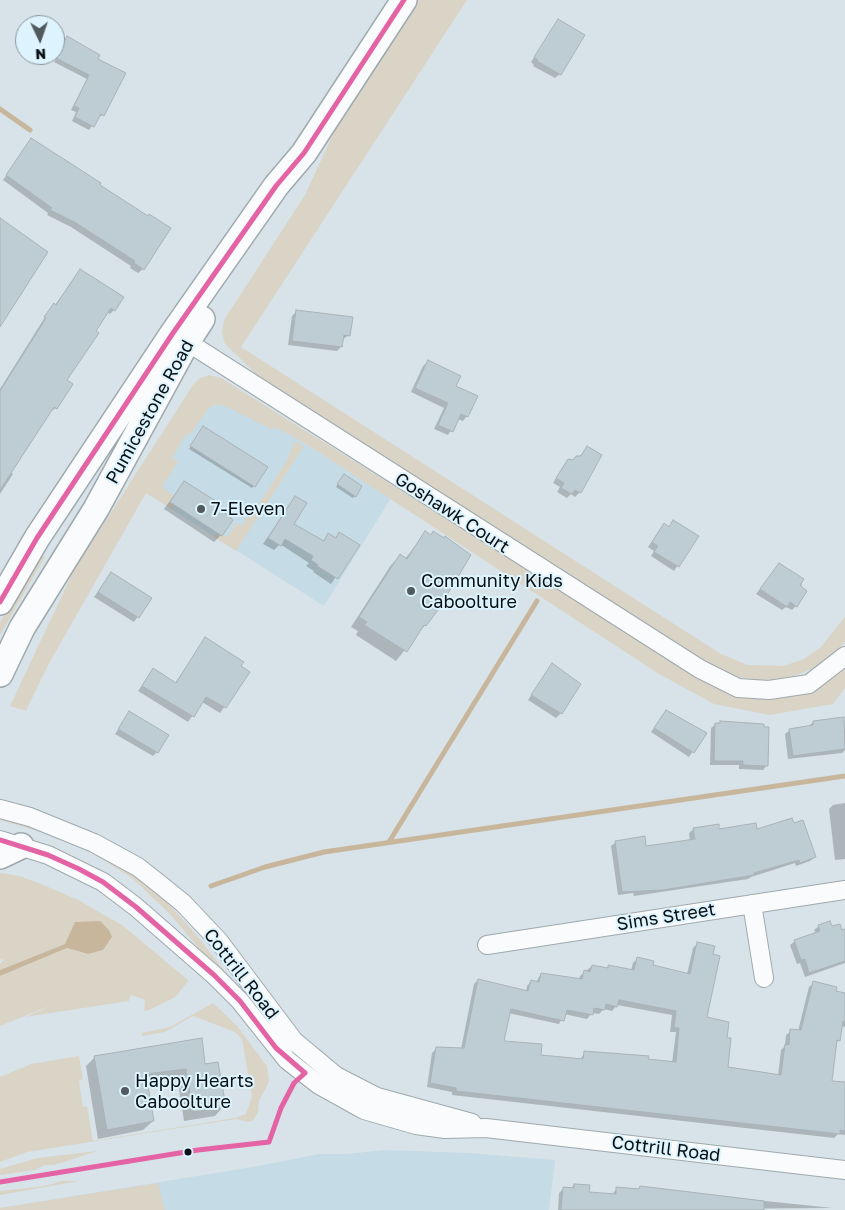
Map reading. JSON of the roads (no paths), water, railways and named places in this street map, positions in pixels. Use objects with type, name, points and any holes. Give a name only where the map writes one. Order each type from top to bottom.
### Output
[{"type":"main road","name":"Pumicestone Road","points":[[0,602],[37,538],[289,187],[304,153],[404,0]]},
{"type":"main road","name":"Pumicestone Road","points":[[0,674],[22,628],[96,509],[180,338]]},
{"type":"street","name":"Goshawk Court","points":[[180,338],[666,648],[700,669],[738,688],[769,690],[809,684],[845,656]]},
{"type":"street","name":"Cottrill Road","points":[[0,809],[46,823],[94,843],[138,867],[157,882],[183,903],[218,940],[294,1041],[336,1076],[377,1097],[486,1128]]},
{"type":"street","name":"Cottrill Road","points":[[7,847],[79,869],[103,882],[214,975],[240,1001],[287,1060],[333,1094],[364,1110],[416,1124],[445,1128],[486,1128],[845,1170]]},
{"type":"street","name":"Sims Street","points":[[487,945],[845,890]]},
{"type":"street","points":[[752,904],[764,978]]},
{"type":"waterway","points":[[0,109],[30,130]]},
{"type":"waterway","points":[[389,842],[537,601]]},
{"type":"waterway","points":[[211,886],[265,867],[324,852],[845,776]]},
{"type":"place","name":"7-Eleven","points":[[201,509]]},
{"type":"place","name":"Community Kids Caboolture","points":[[411,591]]},
{"type":"place","name":"Happy Hearts Caboolture","points":[[125,1091]]}]
